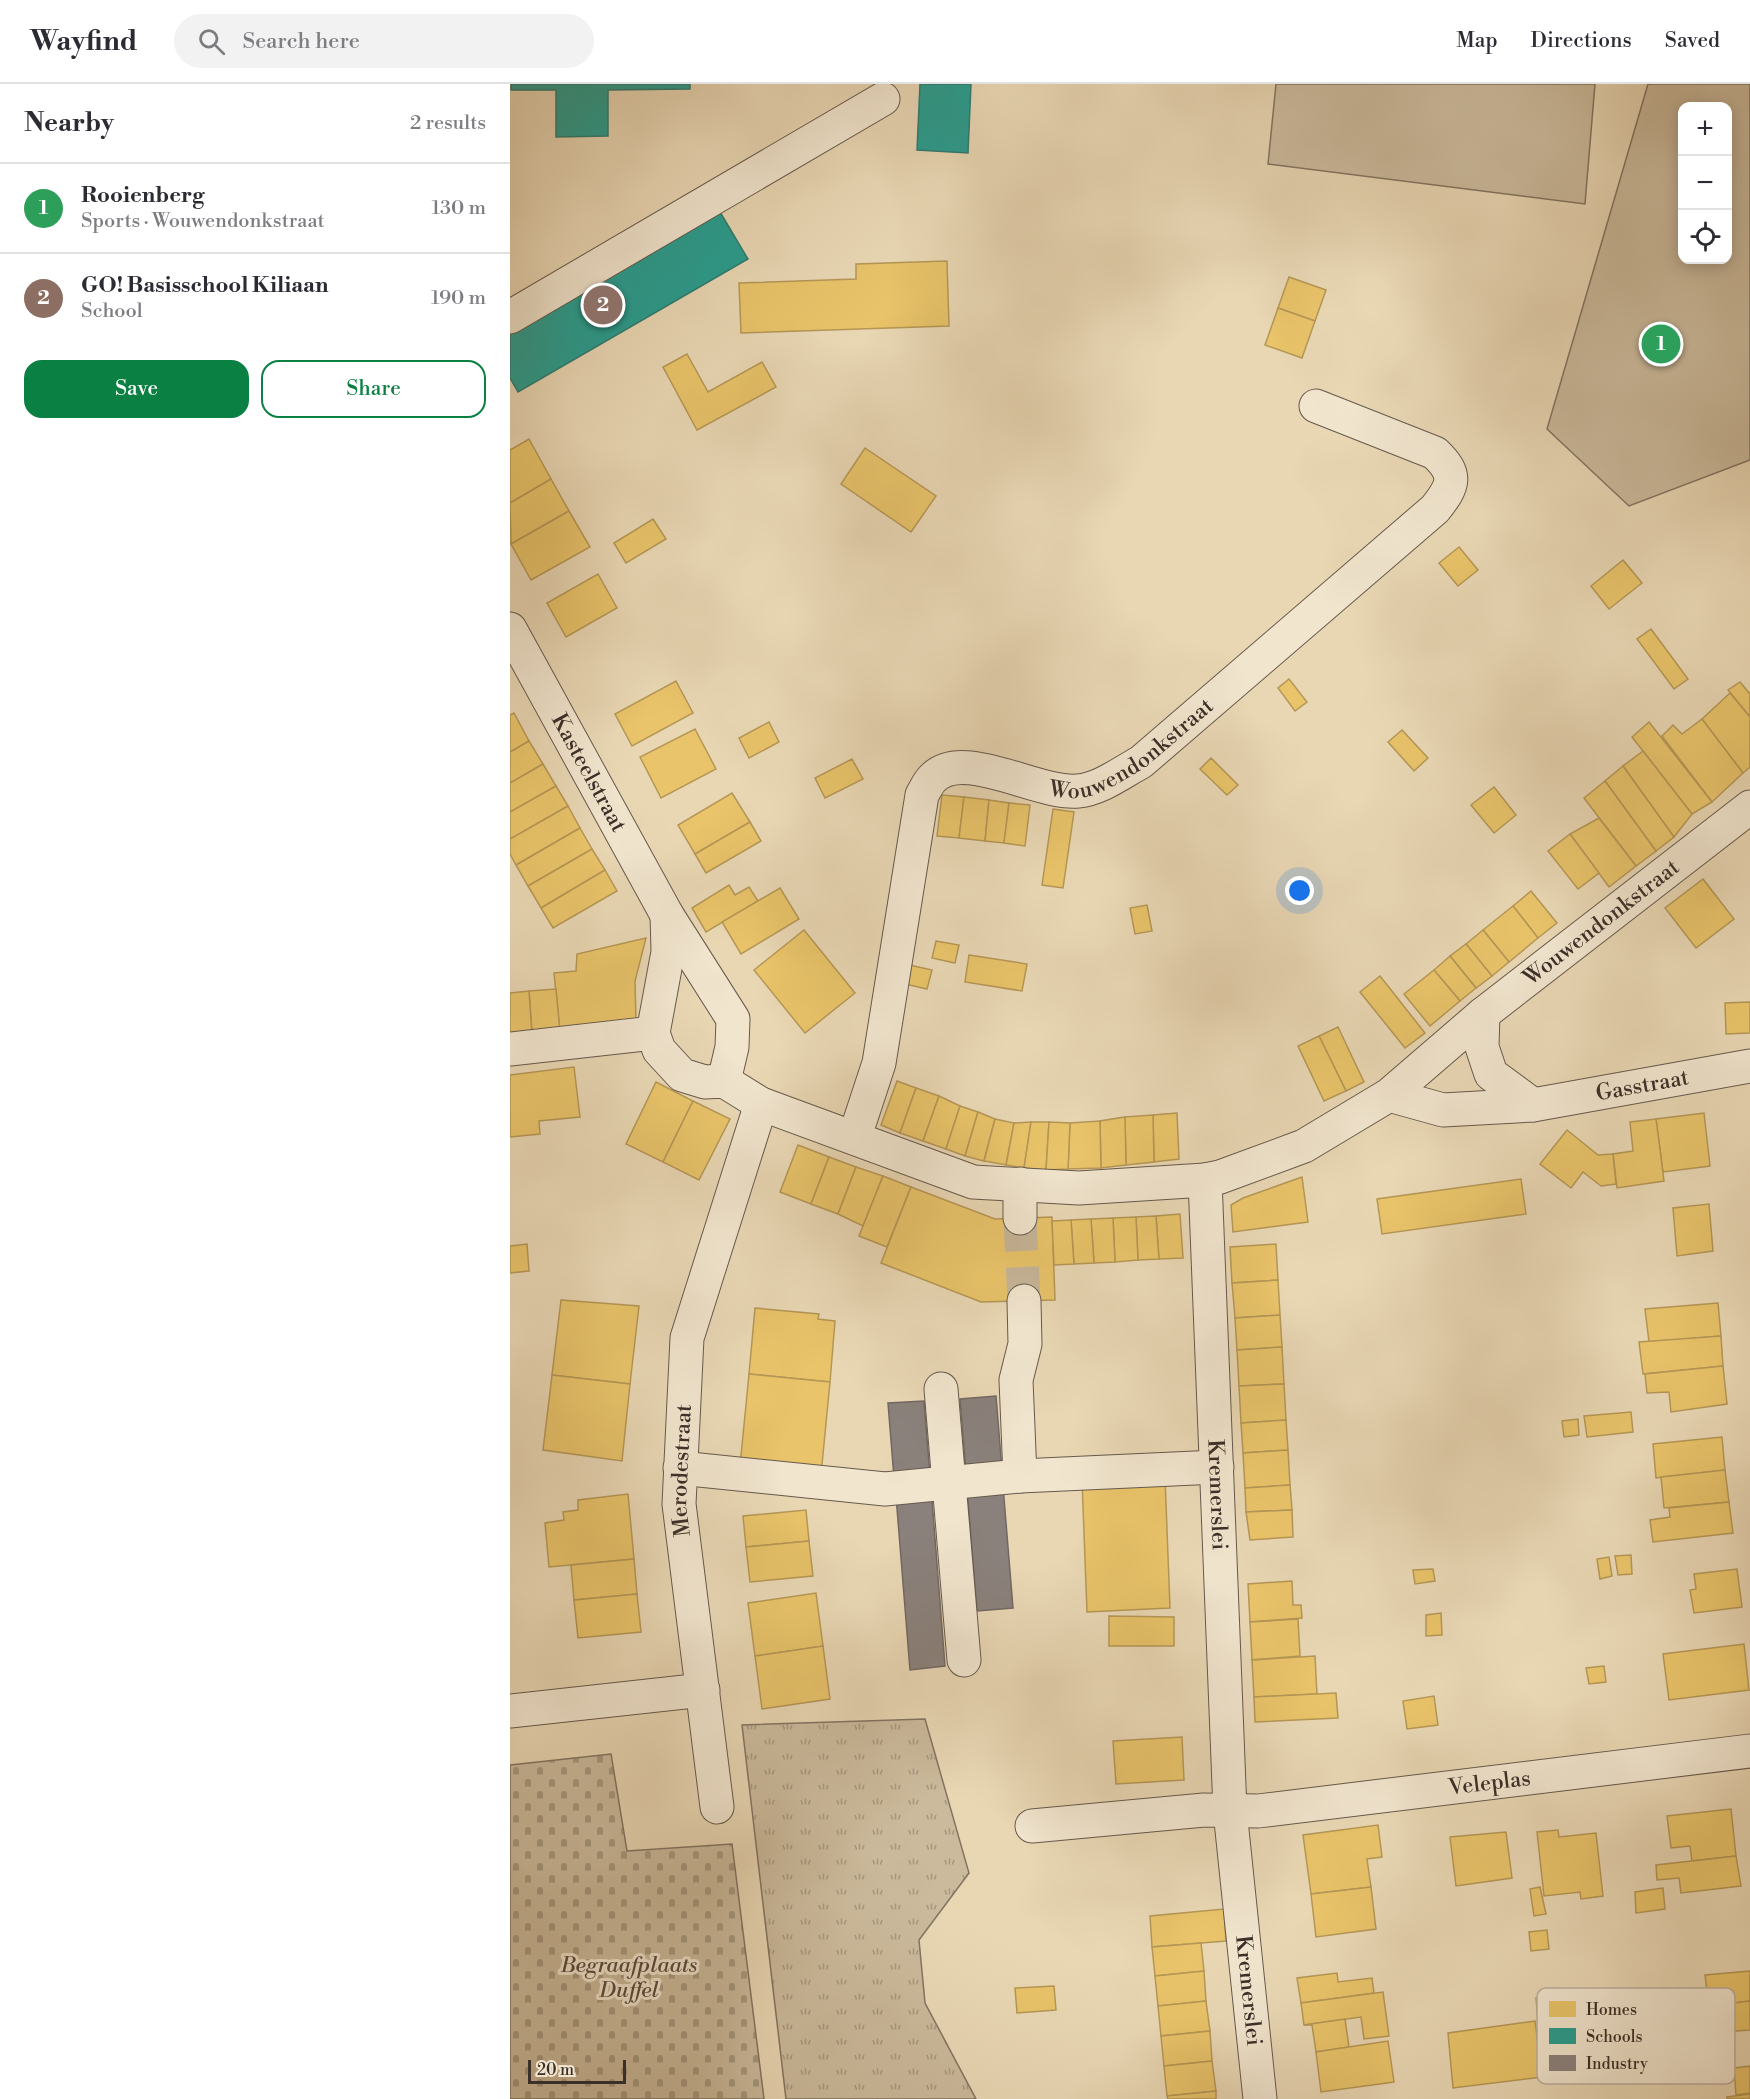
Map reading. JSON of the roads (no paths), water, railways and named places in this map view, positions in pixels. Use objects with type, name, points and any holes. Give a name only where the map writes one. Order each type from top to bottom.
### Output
[{"type":"street","points":[[510,317],[883,99]]},
{"type":"street","name":"Wouwendonkstraat","points":[[855,1136],[879,1063],[922,795],[932,778],[948,769],[970,766],[1054,791],[1079,791],[1102,784],[1141,762],[1435,509],[1449,492],[1452,478],[1448,465],[1435,453],[1316,406]]},
{"type":"street","name":"Kasteelstraat","points":[[510,629],[667,915],[733,1019],[732,1047],[724,1081]]},
{"type":"street","name":"Wouwendonkstraat","points":[[653,1033],[659,1050],[682,1075],[705,1082],[724,1081],[761,1104],[855,1136],[973,1182],[1079,1188],[1205,1180],[1220,1177],[1304,1146],[1389,1095],[1483,1014],[1750,807]]},
{"type":"street","name":"Kasteelstraat","points":[[653,1033],[668,952],[667,915]]},
{"type":"street","points":[[1483,1014],[1482,1047],[1491,1074],[1533,1105]]},
{"type":"street","points":[[510,1048],[653,1033]]},
{"type":"street","name":"Gasstraat","points":[[1389,1095],[1443,1110],[1533,1105],[1750,1066]]},
{"type":"street","name":"Merodestraat","points":[[717,1807],[679,1504],[687,1338],[761,1104]]},
{"type":"street","name":"Kremerslei","points":[[1205,1180],[1230,1811],[1260,2099]]},
{"type":"street","points":[[1020,1185],[1020,1218]]},
{"type":"street","points":[[1020,1476],[1016,1380],[1026,1344],[1024,1300]]},
{"type":"street","points":[[941,1389],[964,1660]]},
{"type":"street","points":[[680,1468],[885,1489],[1020,1476],[1217,1467]]},
{"type":"street","points":[[510,1711],[703,1690]]},
{"type":"street","name":"Veleplas","points":[[1230,1811],[1258,1811],[1750,1751]]},
{"type":"street","points":[[1032,1826],[1204,1810],[1230,1811]]},
{"type":"tunnel","points":[[1020,1218],[1024,1301]]},
{"type":"place","name":"GO! Basisschool Kiliaan","points":[[603,305]]},
{"type":"place","name":"Rooienberg","points":[[1661,344]]},
{"type":"park label","name":"Begraafplaats Duffel","points":[[629,1978]]}]
